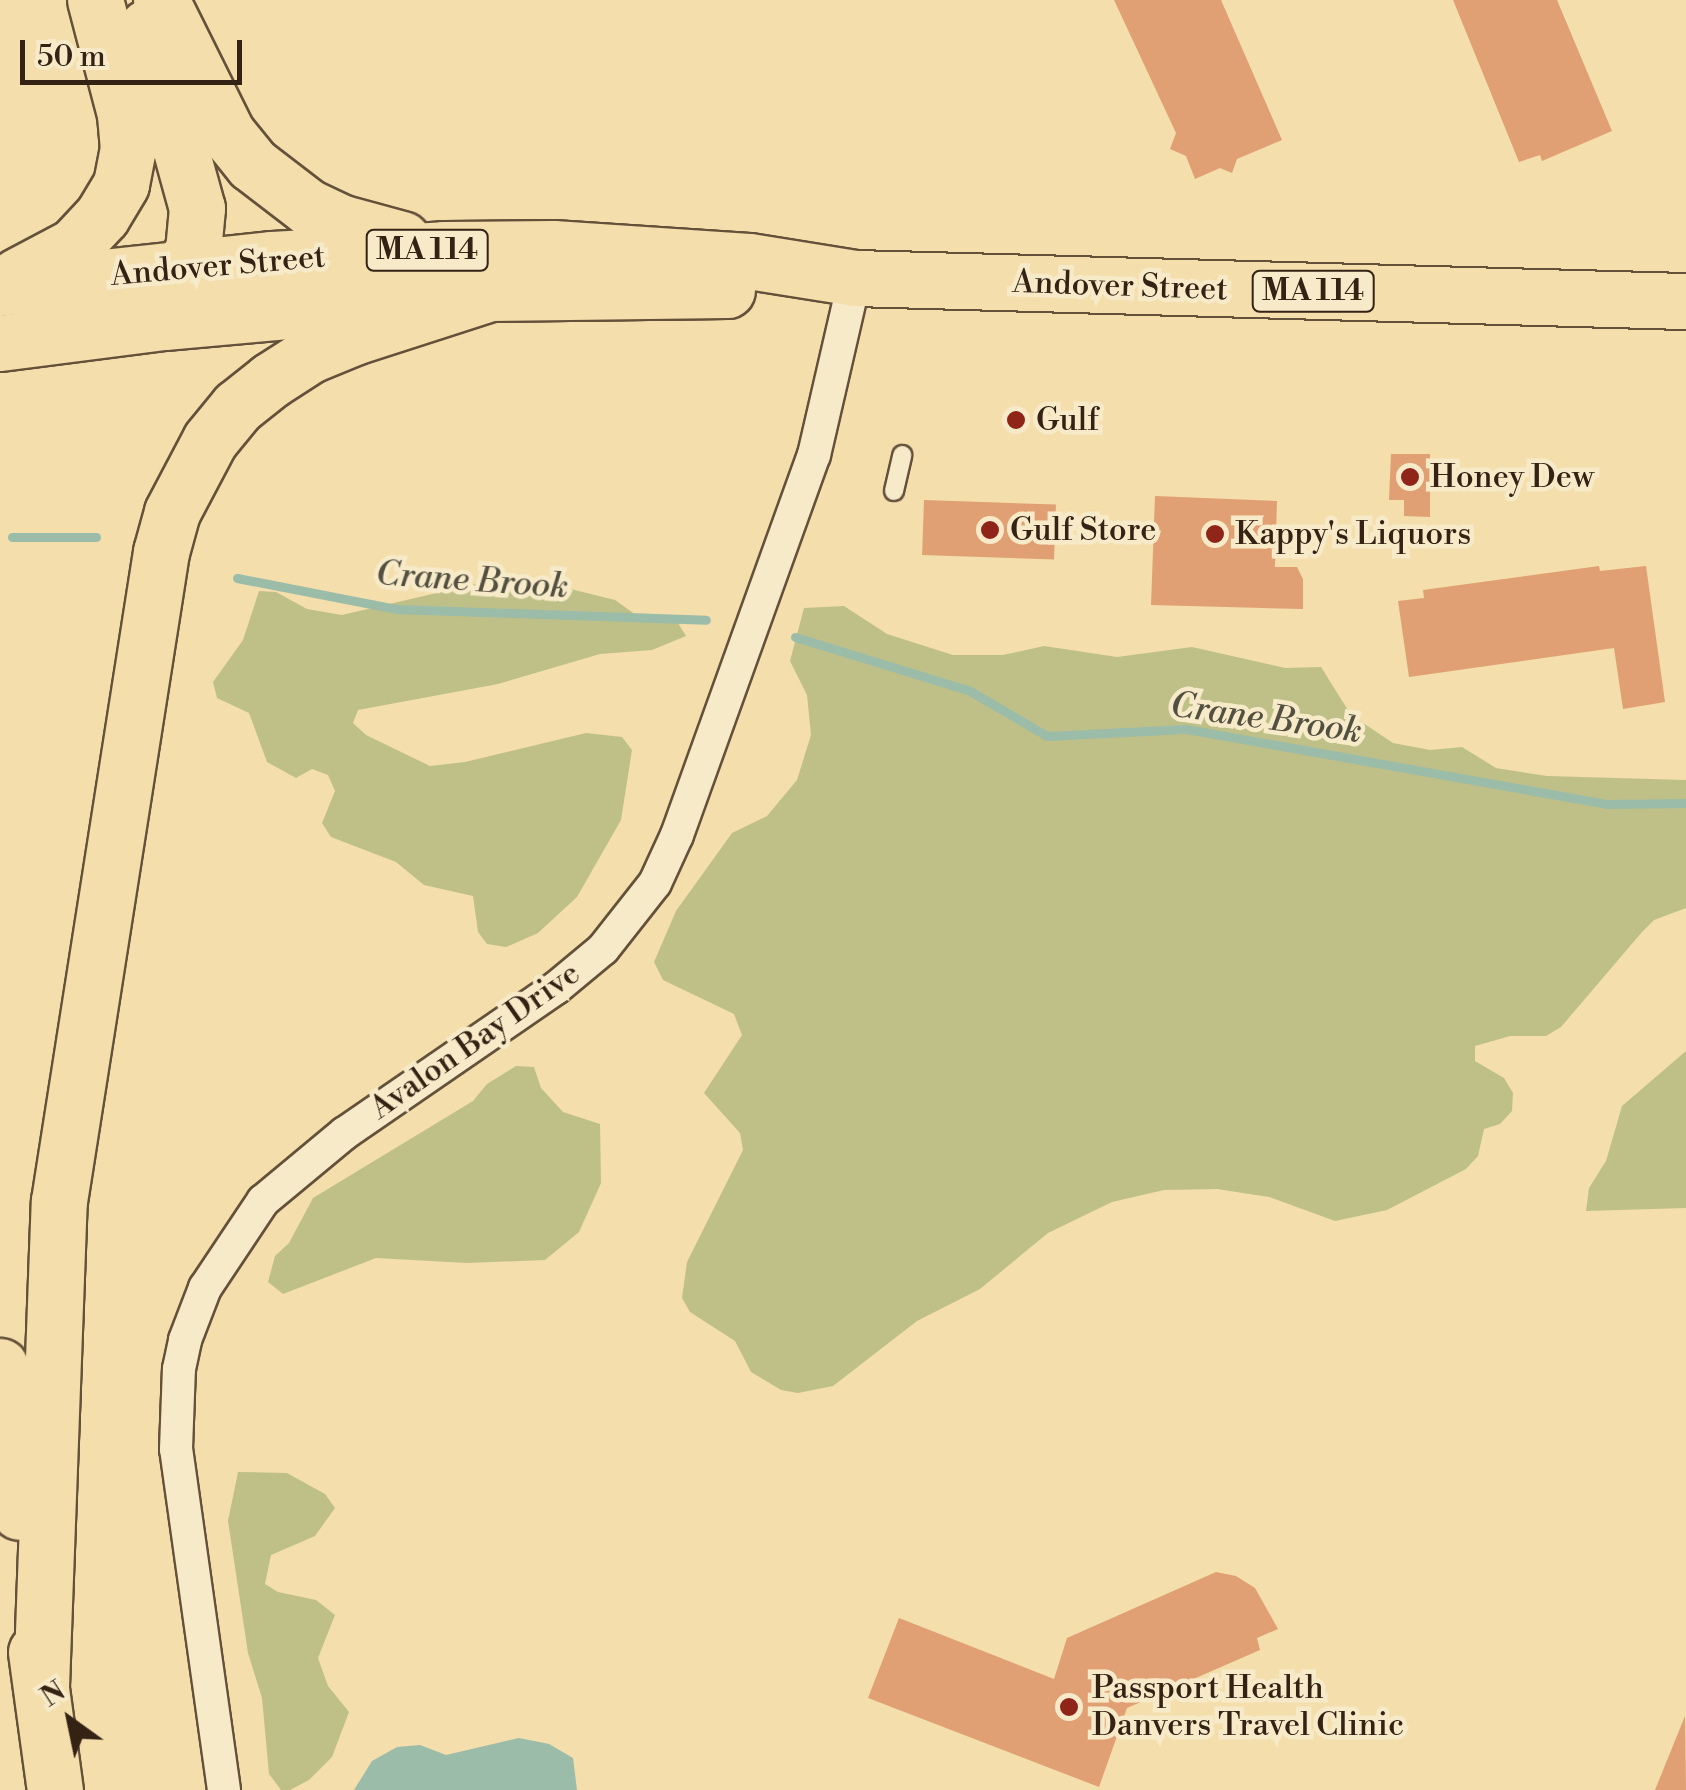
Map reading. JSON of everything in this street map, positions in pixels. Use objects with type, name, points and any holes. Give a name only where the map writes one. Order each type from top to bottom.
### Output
[{"type":"highway","points":[[0,286],[74,246],[102,216],[121,184],[128,149],[125,114],[95,0]]},
{"type":"highway","points":[[89,331],[165,291],[185,268],[198,232],[197,208],[140,0]]},
{"type":"highway","points":[[161,0],[227,133],[278,187],[344,223],[444,249]]},
{"type":"highway","name":"Andover Street","points":[[0,286],[444,249],[652,252],[854,278],[1686,301]]},
{"type":"highway","name":"Andover Street","points":[[0,342],[490,292],[712,291],[854,278]]},
{"type":"highway","points":[[41,1686],[59,1202],[158,572],[172,512],[210,440],[270,380],[310,355],[354,337],[490,292]]},
{"type":"highway","points":[[0,1366],[55,1790]]},
{"type":"street","name":"Avalon Bay Drive","points":[[224,1790],[176,1449],[175,1396],[184,1340],[204,1288],[262,1201],[344,1133],[556,988],[603,949],[655,883],[677,835],[814,455],[854,278]]},
{"type":"lane","points":[[894,491],[902,455]]},
{"type":"green space","points":[[514,575],[615,600],[643,620],[678,623],[686,636],[652,650],[600,654],[498,684],[358,710],[353,723],[366,735],[430,766],[465,762],[586,733],[622,737],[632,750],[621,820],[577,897],[538,933],[506,947],[487,944],[478,932],[473,896],[424,885],[396,862],[331,837],[322,823],[335,791],[328,775],[312,769],[296,778],[267,762],[249,713],[217,698],[213,682],[243,640],[259,591],[276,592],[307,609],[342,615]]},
{"type":"green space","points":[[844,606],[887,634],[953,655],[1003,655],[1044,646],[1117,657],[1192,647],[1285,668],[1321,667],[1351,715],[1393,743],[1430,750],[1462,747],[1496,768],[1547,776],[1686,780],[1686,908],[1654,920],[1561,1027],[1546,1036],[1510,1036],[1475,1046],[1475,1061],[1504,1078],[1513,1093],[1512,1111],[1500,1124],[1484,1129],[1478,1156],[1466,1169],[1387,1210],[1335,1221],[1269,1197],[1217,1189],[1164,1190],[1112,1202],[1048,1233],[980,1289],[917,1321],[833,1386],[798,1393],[781,1390],[751,1372],[735,1341],[690,1312],[682,1298],[687,1262],[743,1150],[740,1133],[704,1093],[742,1035],[734,1014],[663,980],[654,962],[676,911],[732,833],[767,816],[797,780],[811,735],[807,695],[790,661],[804,608]]},
{"type":"green space","points":[[1686,1051],[1686,1208],[1586,1211],[1589,1188],[1606,1161],[1622,1106]]},
{"type":"green space","points":[[516,1066],[534,1067],[541,1088],[563,1112],[600,1124],[601,1183],[579,1232],[545,1260],[467,1263],[376,1258],[283,1294],[268,1282],[275,1256],[289,1243],[313,1198],[473,1101],[487,1084]]},
{"type":"green space","points":[[238,1472],[287,1473],[325,1494],[335,1508],[315,1536],[271,1555],[265,1584],[278,1592],[316,1600],[335,1615],[318,1658],[328,1686],[349,1712],[332,1757],[309,1780],[290,1790],[281,1790],[269,1774],[262,1698],[248,1653],[228,1521]]},
{"type":"shaded area","points":[[519,1738],[549,1744],[573,1758],[577,1790],[354,1790],[372,1761],[397,1747],[420,1745],[446,1755]]},
{"type":"building","points":[[1114,0],[1221,0],[1282,140],[1237,159],[1232,173],[1220,168],[1195,179],[1186,156],[1170,149],[1176,133]]},
{"type":"building","points":[[1453,0],[1557,0],[1612,131],[1542,161],[1540,155],[1519,162]]},
{"type":"building","name":"Honey Dew","points":[[1391,454],[1430,454],[1430,517],[1404,516],[1404,500],[1389,500]]},
{"type":"building","name":"Kappy's Liquors","points":[[1155,496],[1277,501],[1275,567],[1297,567],[1303,579],[1303,609],[1151,605]]},
{"type":"building","name":"Gulf Store","points":[[924,500],[1056,505],[1054,560],[922,555]]},
{"type":"building","points":[[1599,566],[1600,571],[1646,566],[1665,702],[1623,709],[1614,648],[1409,677],[1398,601],[1424,598],[1423,590]]},
{"type":"building","points":[[1216,1572],[1236,1576],[1255,1588],[1278,1629],[1257,1638],[1260,1650],[1127,1708],[1099,1787],[868,1698],[899,1618],[1054,1679],[1067,1638]]},
{"type":"building","points":[[1685,1716],[1686,1790],[1655,1790]]},
{"type":"waterway","name":"Crane Brook","points":[[12,537],[96,537]]},
{"type":"waterway","name":"Crane Brook","points":[[237,578],[397,609],[706,620]]},
{"type":"waterway","name":"Crane Brook","points":[[795,637],[970,691],[1047,736],[1186,729],[1609,804],[1686,803]]},
{"type":"place","name":"Gulf","points":[[1016,420]]},
{"type":"place","name":"Honey Dew","points":[[1410,477]]},
{"type":"place","name":"Gulf Store","points":[[990,530]]},
{"type":"place","name":"Kappy's Liquors","points":[[1215,534]]},
{"type":"place","name":"Passport Health Danvers Travel Clinic","points":[[1069,1707]]}]
